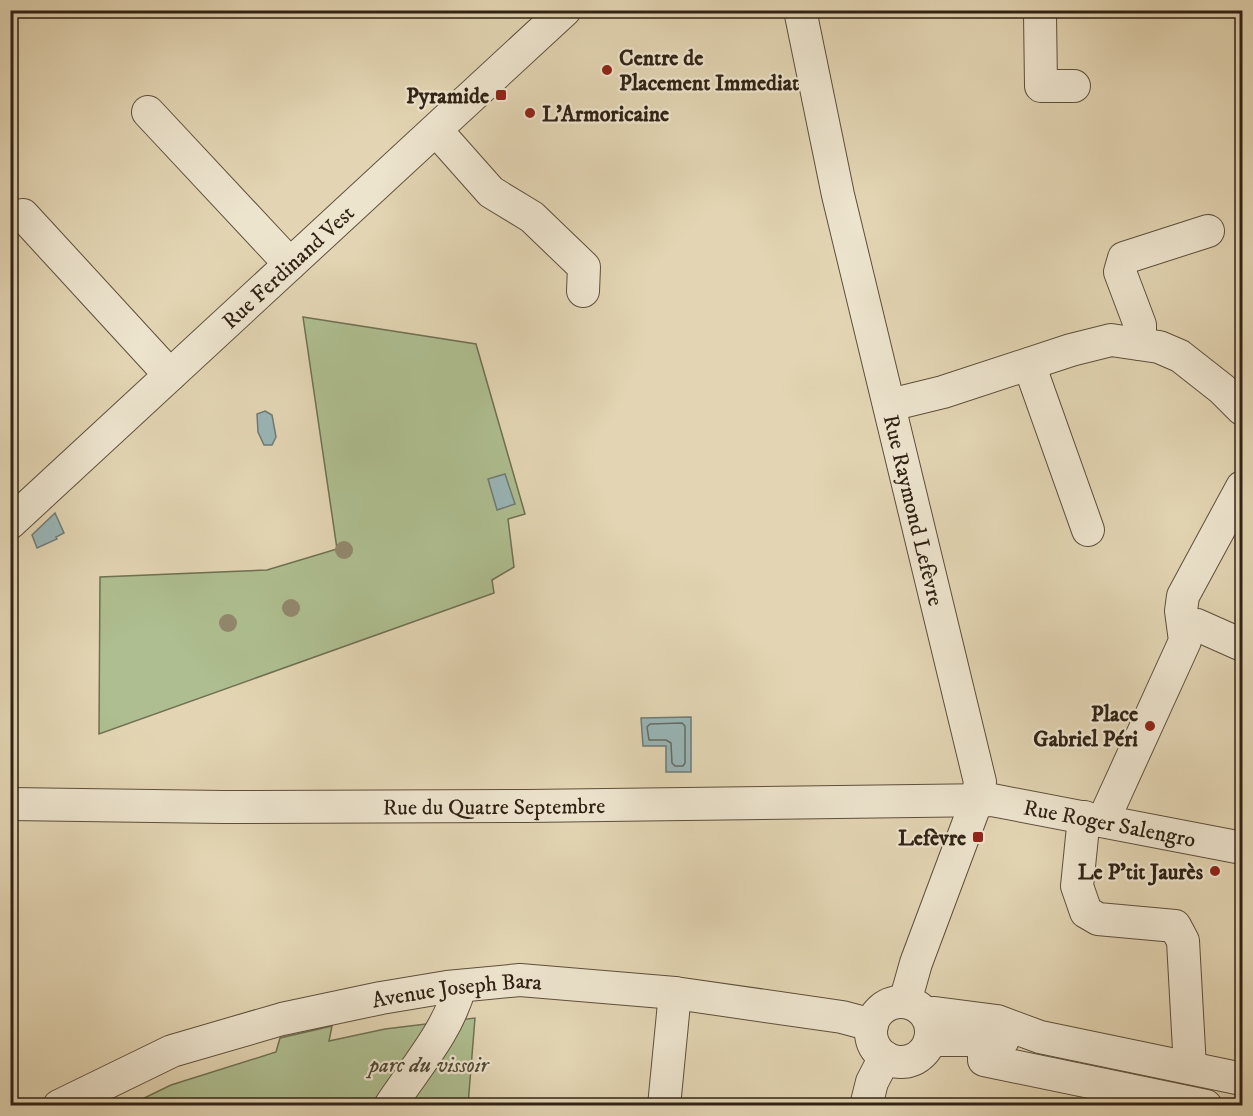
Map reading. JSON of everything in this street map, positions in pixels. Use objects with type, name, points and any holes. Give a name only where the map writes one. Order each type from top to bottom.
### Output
[{"type":"street","name":"Rue Ferdinand Vest","points":[[10,523],[565,10]]},
{"type":"street","name":"Rue Raymond Lefèvre","points":[[800,10],[838,195],[980,782],[977,800],[916,963],[920,1019]]},
{"type":"street","points":[[1040,14],[1041,86],[1074,86]]},
{"type":"street","points":[[148,112],[290,264]]},
{"type":"street","points":[[436,130],[491,192],[532,217],[584,267],[583,291]]},
{"type":"street","points":[[23,215],[170,375]]},
{"type":"street","points":[[1140,345],[1140,326],[1120,272],[1124,258],[1208,231]]},
{"type":"street","points":[[890,405],[943,392],[1071,350],[1111,340],[1159,347],[1179,357],[1222,390],[1242,409]]},
{"type":"street","points":[[1029,364],[1088,530]]},
{"type":"street","points":[[1190,1068],[1183,941],[1175,926],[1098,919],[1086,912],[1077,886],[1093,819],[1185,641],[1183,597],[1242,488]]},
{"type":"street","points":[[1185,626],[1197,625],[1242,645]]},
{"type":"street","name":"Rue du Quatre Septembre","points":[[10,804],[224,807],[526,806],[977,800]]},
{"type":"street","name":"Rue Roger Salengro","points":[[977,800],[992,800],[1242,848]]},
{"type":"street","name":"Avenue Joseph Bara","points":[[59,1106],[172,1051],[282,1019],[381,998],[520,980],[675,993],[842,1017],[872,1025]]},
{"type":"street","points":[[390,1106],[446,1024],[460,986]]},
{"type":"street","points":[[664,1106],[675,993]]},
{"type":"street","points":[[920,1019],[926,1049],[912,1060],[894,1061],[878,1051],[873,1043],[872,1025],[875,1016],[888,1005],[920,1019],[984,1051],[1206,1106]]},
{"type":"street","points":[[920,1019],[935,1013],[997,1021],[1040,1036],[1242,1079]]},
{"type":"street","points":[[984,1051],[1040,1036]]},
{"type":"street","points":[[866,1106],[872,1082],[885,1057]]},
{"type":"green space","points":[[303,317],[476,344],[525,514],[508,519],[514,567],[492,580],[494,593],[99,734],[100,577],[267,570],[337,549]]},
{"type":"green space","name":"parc du vissoir","points":[[475,1018],[468,1105],[128,1106],[171,1085],[276,1052],[280,1038],[332,1026],[329,1041],[385,1029]]},
{"type":"water","points":[[265,411],[272,415],[276,437],[272,445],[264,445],[258,432],[257,414]]},
{"type":"water","points":[[505,474],[515,504],[497,510],[488,479]]},
{"type":"water","points":[[55,513],[64,533],[56,537],[57,539],[37,548],[32,535]]},
{"type":"water","points":[[691,717],[691,772],[666,772],[666,746],[643,746],[641,718]]},
{"type":"place","name":"Centre de Placement Immediat","points":[[607,70]]},
{"type":"place","name":"Pyramide","points":[[501,95]]},
{"type":"place","name":"L'Armoricaine","points":[[530,113]]},
{"type":"place","name":"Place Gabriel Péri","points":[[1150,726]]},
{"type":"place","name":"Lefèvre","points":[[978,837]]},
{"type":"place","name":"Le P’tit Jaurès","points":[[1215,871]]}]
